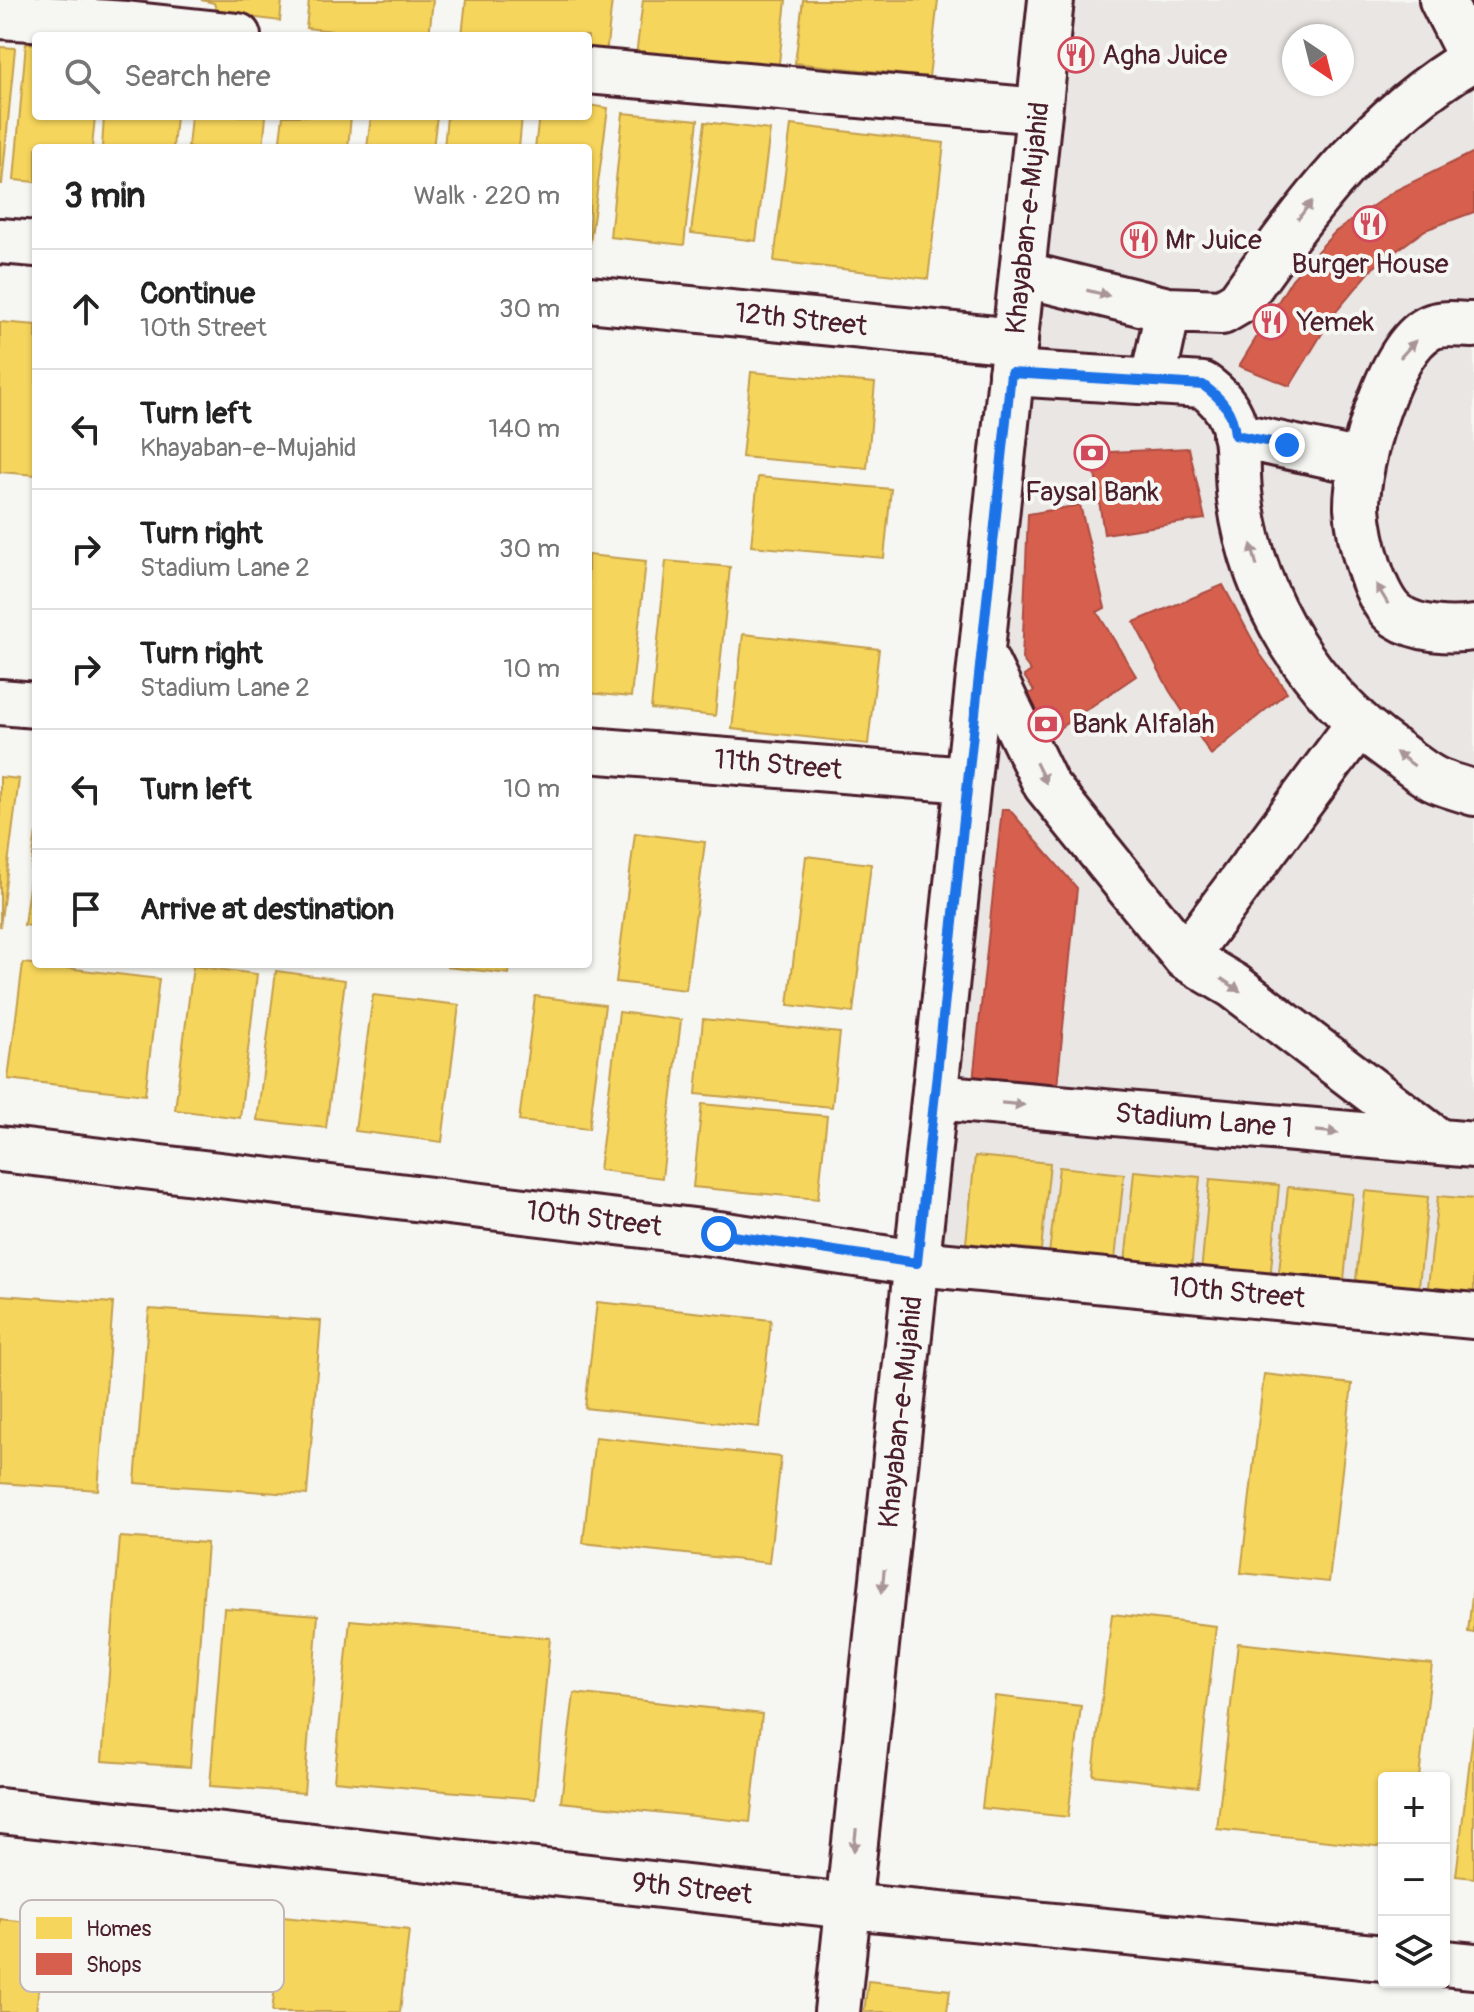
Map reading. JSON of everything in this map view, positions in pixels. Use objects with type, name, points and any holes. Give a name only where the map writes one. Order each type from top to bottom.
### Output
[{"type":"street","name":"Khayaban-e-Mujahid","points":[[837,2012],[1051,0]]},
{"type":"street","points":[[592,71],[1040,97],[1063,0]]},
{"type":"street","points":[[1022,274],[1168,310],[1222,312],[1239,302],[1310,203],[1375,135],[1425,92],[1473,59],[1442,0]]},
{"type":"street","points":[[0,16],[190,32]]},
{"type":"street","points":[[0,241],[32,244]]},
{"type":"street","name":"12th Street","points":[[592,300],[1203,385],[1222,399],[1234,420],[1240,501],[1262,582],[1296,654],[1358,725],[1432,779],[1474,793]]},
{"type":"street","points":[[1153,380],[1168,310]]},
{"type":"street","points":[[1474,325],[1432,327],[1402,352],[1361,462],[1357,508],[1365,553],[1378,591],[1396,615],[1446,631],[1474,628]]},
{"type":"street","points":[[1235,435],[1361,462]]},
{"type":"street","points":[[982,653],[1046,785],[1185,957],[1234,986],[1456,1143]]},
{"type":"street","points":[[0,702],[32,705]]},
{"type":"street","points":[[1185,957],[1358,725]]},
{"type":"street","name":"11th Street","points":[[592,750],[968,780]]},
{"type":"street","name":"Stadium Lane 1","points":[[935,1097],[1456,1143]]},
{"type":"street","name":"10th Street","points":[[0,1149],[719,1234],[917,1263],[1474,1316]]},
{"type":"street","name":"9th Street","points":[[0,1811],[848,1906],[1378,1957]]},
{"type":"street","points":[[1450,1964],[1474,1966]]},
{"type":"shaded area","points":[[1051,0],[1474,0],[1474,1316],[917,1263]]},
{"type":"building: Homes","points":[[201,0],[282,0],[280,21],[217,13],[214,3]]},
{"type":"building: Homes","points":[[309,0],[433,0],[429,32],[343,32],[306,28]]},
{"type":"building: Homes","points":[[466,0],[612,0],[606,55],[592,53],[592,32],[462,32]]},
{"type":"building: Homes","points":[[643,0],[786,0],[778,72],[636,56]]},
{"type":"building: Homes","points":[[803,0],[938,0],[929,77],[795,63]]},
{"type":"building: Homes","points":[[26,43],[32,44],[32,120],[95,120],[92,144],[32,144],[32,182],[14,180]]},
{"type":"building: Homes","points":[[0,47],[15,48],[2,184],[0,184]]},
{"type":"building: Homes","points":[[592,106],[608,108],[592,229],[592,144],[536,144],[538,120],[592,120]]},
{"type":"building: Homes","points":[[623,113],[698,120],[684,245],[610,237]]},
{"type":"building: Homes","points":[[104,120],[176,120],[173,144],[102,144]]},
{"type":"building: Homes","points":[[191,120],[266,120],[263,144],[188,144]]},
{"type":"building: Homes","points":[[282,120],[351,120],[348,144],[280,144]]},
{"type":"building: Homes","points":[[370,120],[436,120],[434,144],[368,144]]},
{"type":"building: Homes","points":[[447,120],[522,120],[519,144],[444,144]]},
{"type":"building: Homes","points":[[705,122],[770,130],[756,241],[691,233]]},
{"type":"building: Homes","points":[[791,125],[944,143],[928,279],[774,261]]},
{"type":"building: Homes","points":[[0,322],[32,325],[32,475],[0,472]]},
{"type":"building: Homes","points":[[751,372],[875,383],[867,468],[742,457]]},
{"type":"building: Homes","points":[[758,477],[891,489],[884,558],[751,546]]},
{"type":"building: Homes","points":[[592,555],[646,561],[631,697],[592,693]]},
{"type":"building: Homes","points":[[666,561],[730,567],[715,716],[651,709]]},
{"type":"building: Homes","points":[[743,634],[879,649],[868,744],[732,729]]},
{"type":"building: Homes","points":[[0,777],[19,779],[0,927]]},
{"type":"building: Homes","points":[[635,833],[705,842],[686,990],[616,982]]},
{"type":"building: Homes","points":[[806,856],[871,864],[853,1013],[788,1005]]},
{"type":"building: Homes","points":[[32,864],[32,926],[24,925]]},
{"type":"building: Homes","points":[[23,963],[32,964],[32,968],[66,968],[159,979],[145,1095],[8,1079]]},
{"type":"building: Homes","points":[[193,968],[257,974],[240,1118],[175,1110]]},
{"type":"building: Homes","points":[[456,968],[510,968],[509,974]]},
{"type":"building: Homes","points":[[276,971],[345,980],[326,1128],[257,1120]]},
{"type":"building: Homes","points":[[373,995],[459,1005],[442,1142],[355,1131]]},
{"type":"building: Homes","points":[[535,996],[605,1005],[589,1129],[519,1121]]},
{"type":"building: Homes","points":[[619,1012],[681,1020],[662,1178],[599,1170]]},
{"type":"building: Homes","points":[[703,1019],[840,1033],[832,1107],[696,1094]]},
{"type":"building: Homes","points":[[702,1104],[827,1116],[818,1199],[693,1187]]},
{"type":"building: Homes","points":[[975,1156],[1050,1163],[1041,1250],[966,1243]]},
{"type":"building: Homes","points":[[1059,1167],[1124,1174],[1115,1260],[1049,1254]]},
{"type":"building: Homes","points":[[1134,1171],[1200,1177],[1191,1271],[1125,1264]]},
{"type":"building: Homes","points":[[1210,1179],[1279,1185],[1270,1280],[1201,1273]]},
{"type":"building: Homes","points":[[1288,1187],[1353,1194],[1343,1289],[1278,1282]]},
{"type":"building: Homes","points":[[1365,1191],[1428,1197],[1418,1296],[1355,1290]]},
{"type":"building: Homes","points":[[1438,1196],[1474,1199],[1474,1300],[1427,1296]]},
{"type":"building: Homes","points":[[0,1295],[113,1303],[98,1490],[0,1483]]},
{"type":"building: Homes","points":[[597,1302],[771,1320],[759,1427],[585,1408]]},
{"type":"building: Homes","points":[[149,1309],[321,1321],[307,1495],[135,1483]]},
{"type":"building: Homes","points":[[1264,1374],[1352,1384],[1329,1582],[1241,1573]]},
{"type":"building: Homes","points":[[595,1437],[781,1457],[769,1563],[583,1543]]},
{"type":"building: Homes","points":[[120,1537],[207,1543],[190,1767],[102,1761]]},
{"type":"building: Homes","points":[[1474,1579],[1474,1633],[1468,1632]]},
{"type":"building: Homes","points":[[224,1608],[318,1615],[304,1793],[210,1786]]},
{"type":"building: Homes","points":[[1112,1614],[1216,1626],[1198,1787],[1093,1775]]},
{"type":"building: Homes","points":[[350,1620],[550,1638],[535,1799],[334,1781]]},
{"type":"building: Homes","points":[[1238,1643],[1432,1664],[1420,1772],[1378,1772],[1378,1846],[1217,1829]]},
{"type":"building: Homes","points":[[574,1693],[762,1714],[750,1822],[561,1802]]},
{"type":"building: Homes","points":[[995,1696],[1081,1706],[1068,1817],[982,1808]]},
{"type":"building: Homes","points":[[1474,1725],[1474,1878],[1456,1876]]},
{"type":"building: Homes","points":[[284,1917],[409,1930],[400,2012],[272,2012],[274,1992],[284,1992]]},
{"type":"building: Homes","points":[[0,1919],[20,1921],[20,1992],[38,1992],[36,2012],[0,2012]]},
{"type":"building: Homes","points":[[868,1981],[950,1990],[947,2012],[864,2012]]},
{"type":"building: Shops","points":[[1474,152],[1474,212],[1425,230],[1373,268],[1334,314],[1290,386],[1239,366],[1292,279],[1335,232],[1394,191]]},
{"type":"building: Shops","points":[[1189,448],[1205,519],[1104,534],[1092,453]]},
{"type":"building: Shops","points":[[1080,505],[1105,608],[1097,612],[1136,676],[1052,733],[1027,695],[1034,691],[1024,676],[1031,671],[1022,659],[1028,514]]},
{"type":"building: Shops","points":[[1223,585],[1260,654],[1287,692],[1211,755],[1169,690],[1134,622]]},
{"type":"building: Shops","points":[[1002,809],[1009,809],[1077,888],[1057,1087],[973,1081]]},
{"type":"place","name":"Agha Juice","points":[[1076,55]]},
{"type":"place","name":"Burger House","points":[[1370,224]]},
{"type":"place","name":"Mr Juice","points":[[1139,240]]},
{"type":"place","name":"Yemek","points":[[1271,322]]},
{"type":"place","name":"Faysal Bank","points":[[1092,453]]},
{"type":"place","name":"Bank Alfalah","points":[[1046,724]]},
{"type":"route","points":[[719,1234],[917,1263],[1011,373],[1203,385],[1222,399],[1234,420],[1235,435],[1287,445]]}]
